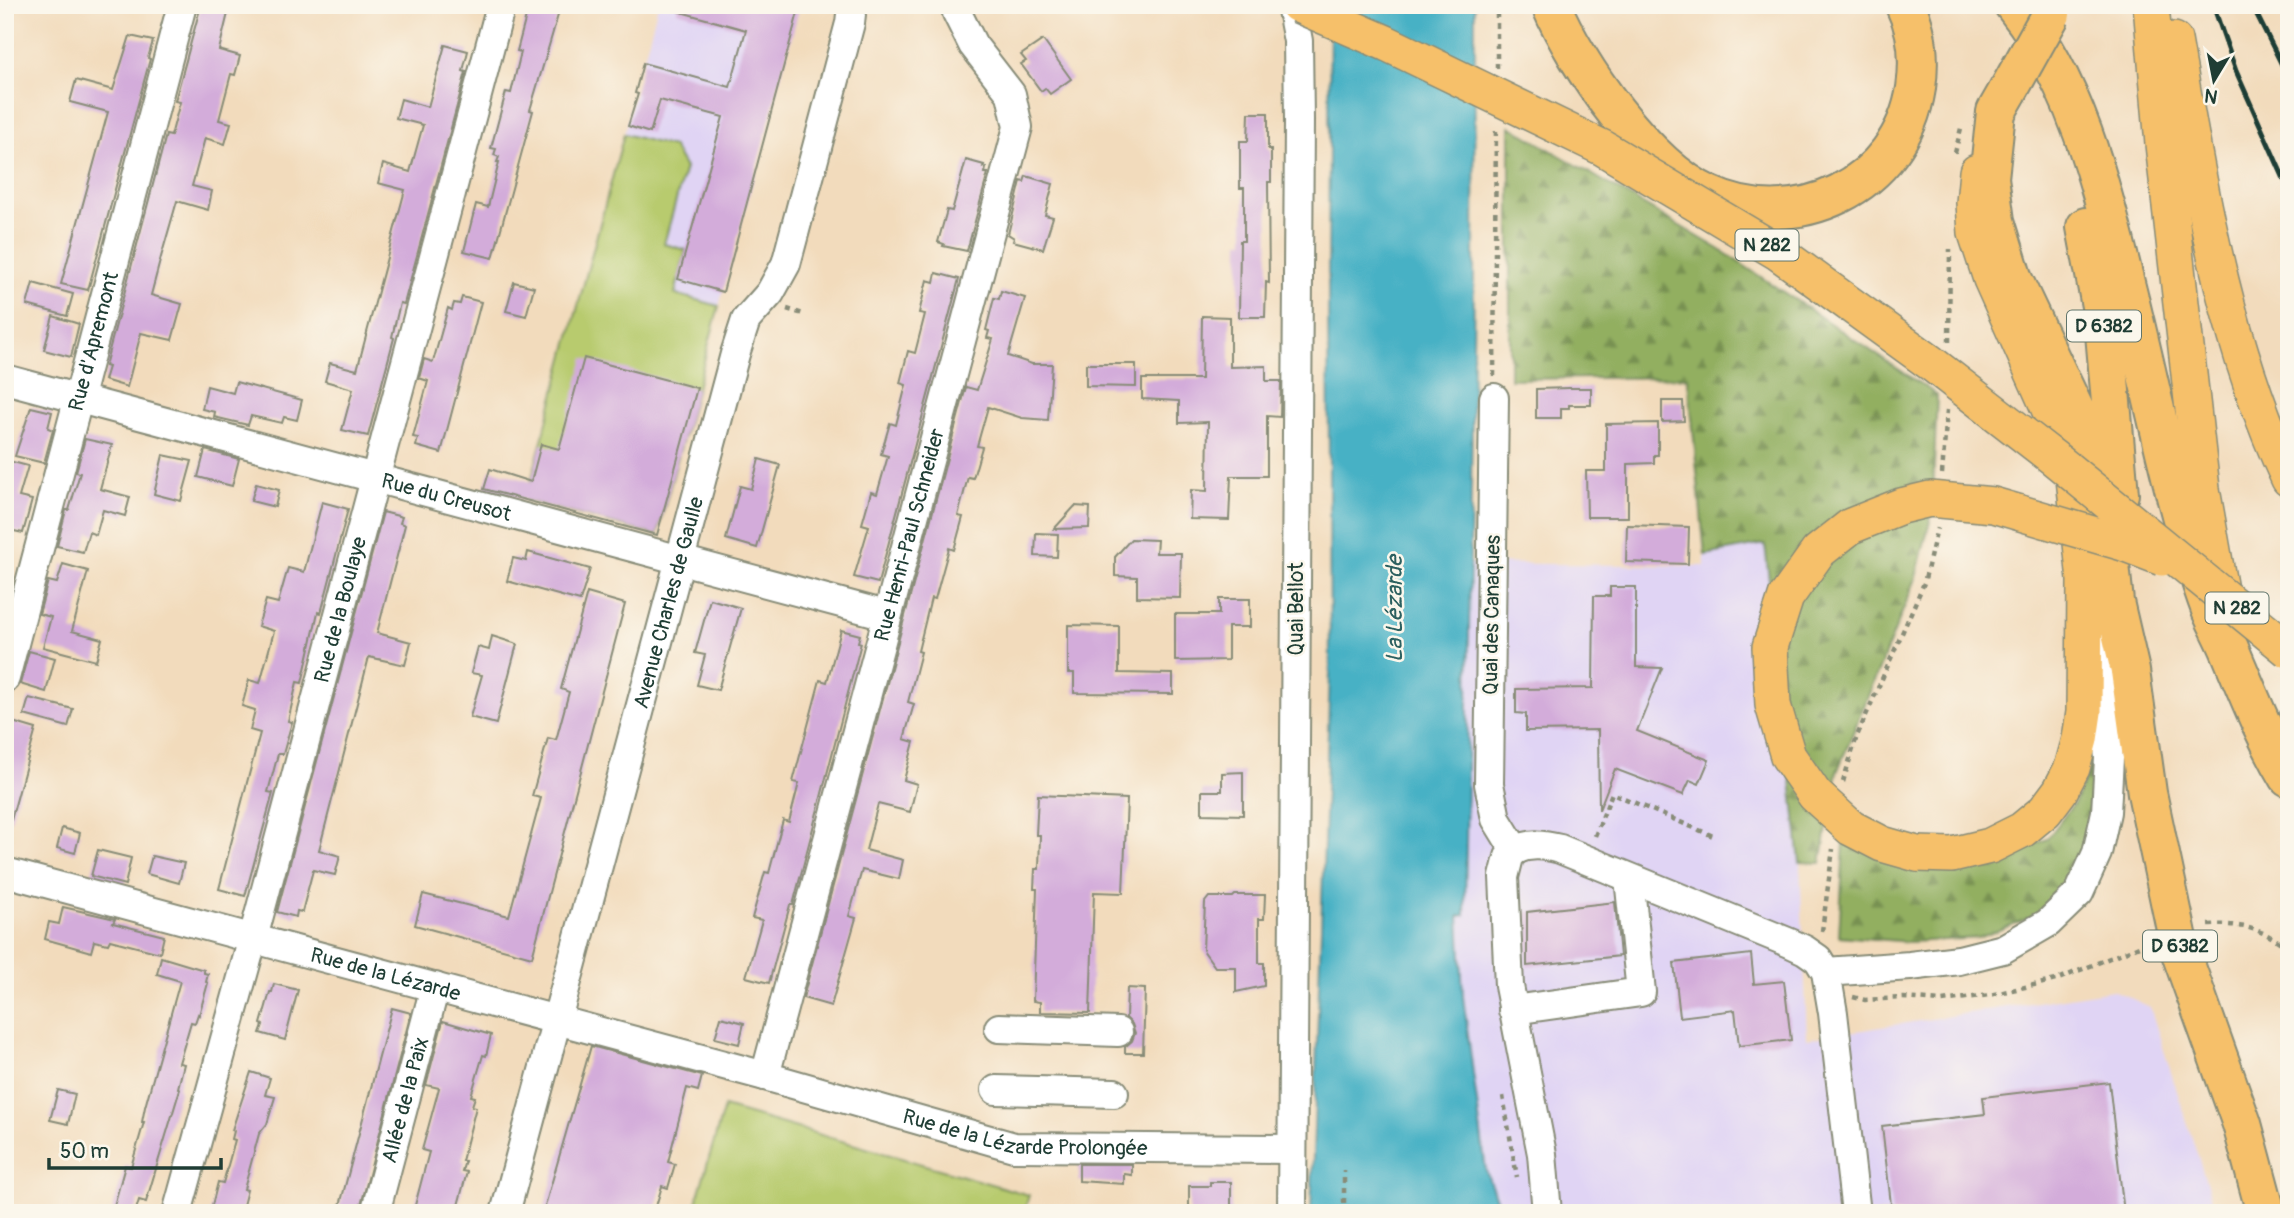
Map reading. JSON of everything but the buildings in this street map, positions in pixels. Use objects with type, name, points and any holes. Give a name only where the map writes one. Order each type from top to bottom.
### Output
[{"type":"highway","points":[[1551,5],[1578,59],[1602,93],[1644,145],[1670,169],[1699,190],[1725,201],[1761,209],[1781,209],[1818,204],[1838,195],[1868,174],[1894,146],[1910,113],[1918,75],[1915,33],[1905,5]]},
{"type":"highway","name":"D 6382","points":[[1990,5],[2045,97],[2067,146],[2080,194],[2104,322],[2129,611],[2130,671],[2147,793],[2181,953],[2242,1124],[2266,1213]]},
{"type":"highway","name":"D 6382","points":[[2014,5],[2033,29],[2063,83],[2092,158],[2178,500],[2211,610],[2270,746],[2289,777]]},
{"type":"highway","points":[[2053,9],[2002,102],[1989,178],[1995,221],[2013,280],[2076,414],[2091,457],[2106,527],[2115,602],[2130,671]]},
{"type":"main road","name":"N 282","points":[[1298,5],[1386,43],[1603,148],[1779,253],[1931,363],[2055,459],[2289,650]]},
{"type":"main road","points":[[2151,5],[2163,144],[2202,489],[2230,652]]},
{"type":"main road","points":[[2168,5],[2208,232],[2220,280],[2247,374],[2271,441],[2289,479]]},
{"type":"main road","points":[[2002,102],[1977,170],[1974,204],[1976,233],[1991,279],[2073,460],[2085,580],[2084,712],[2072,768],[2045,811],[2022,830],[1990,846],[1952,855],[1917,854],[1882,844],[1851,828],[1815,795],[1788,756],[1773,705],[1770,647],[1786,597],[1818,552],[1851,526],[1901,506],[1930,499],[1993,505],[2123,543],[2185,566]]},
{"type":"street","name":"Rue d'Apremont","points":[[5,678],[182,5]]},
{"type":"street","name":"Rue de la Boulaye","points":[[177,1213],[253,939],[501,5]]},
{"type":"street","name":"Avenue Charles de Gaulle","points":[[505,1213],[746,320],[770,293],[786,264],[850,23],[852,5]]},
{"type":"street","name":"Rue Henri-Paul Schneider","points":[[765,1076],[1017,127],[1011,94],[973,45],[957,13],[956,5]]},
{"type":"street","name":"Quai Bellot","points":[[1291,5],[1298,41],[1292,1213]]},
{"type":"street","name":"Rue du Creusot","points":[[5,379],[886,615]]},
{"type":"street","name":"Quai des Canaques","points":[[1494,398],[1489,784],[1496,819],[1515,850]]},
{"type":"street","points":[[1828,982],[2003,950],[2048,923],[2079,893],[2097,853],[2106,813],[2109,758],[2093,591],[2073,460]]},
{"type":"street","points":[[1547,1213],[1542,1154],[1509,986],[1504,877],[1509,857],[1515,850],[1541,844],[1572,854],[1740,923],[1805,950],[1818,959],[1828,982],[1856,1213]]},
{"type":"street","name":"Rue de la Lézarde","points":[[5,872],[765,1076]]},
{"type":"street","points":[[1513,1010],[1641,992],[1629,878]]},
{"type":"street","name":"Allée de la Paix","points":[[375,1213],[435,987]]},
{"type":"street","points":[[999,1028],[1118,1032]]},
{"type":"street","name":"Rue de la Lézarde Prolongée","points":[[765,1076],[1014,1146],[1292,1149]]},
{"type":"street","points":[[996,1090],[1114,1093]]},
{"type":"path","points":[[1497,5],[1497,73]]},
{"type":"path","points":[[1494,398],[1496,114]]},
{"type":"path","points":[[1572,854],[1612,793],[1713,836]]},
{"type":"path","points":[[2210,925],[2232,923],[2250,928],[2272,936],[2289,950]]},
{"type":"path","points":[[1828,982],[1865,1000],[1903,998],[1942,1001],[1990,995],[2056,980],[2150,942]]},
{"type":"path","points":[[1344,1170],[1344,1213]]},
{"type":"shaded area","points":[[658,5],[800,5],[719,306],[675,295],[686,250],[664,244],[673,147],[624,134]]},
{"type":"shaded area","points":[[1765,544],[1800,862],[1807,1039],[2113,990],[2150,1007],[2216,1213],[1501,1213],[1486,1171],[1463,997],[1459,915],[1465,914],[1470,563],[1705,566],[1705,555]]},
{"type":"green space","points":[[1510,126],[1719,249],[1937,395],[1932,513],[1915,581],[1837,772],[1821,863],[1800,862],[1765,544],[1705,555],[1688,377],[1510,379]]},
{"type":"green space","points":[[624,134],[673,147],[685,168],[664,244],[686,250],[675,294],[719,306],[657,535],[526,500]]},
{"type":"green space","points":[[2092,760],[2088,839],[2069,885],[2039,914],[1979,938],[1910,942],[1839,936],[1844,842],[1918,869],[1975,868],[2047,839],[2075,802]]},
{"type":"green space","points":[[724,1107],[1029,1195],[1024,1213],[693,1213]]},
{"type":"water","name":"La Lézarde","points":[[1330,5],[1475,5],[1465,915],[1459,916],[1463,997],[1486,1171],[1501,1213],[1311,1213],[1330,673]]},
{"type":"railway","points":[[2213,5],[2236,71],[2289,190]]},
{"type":"railway","points":[[2252,5],[2289,79]]}]
